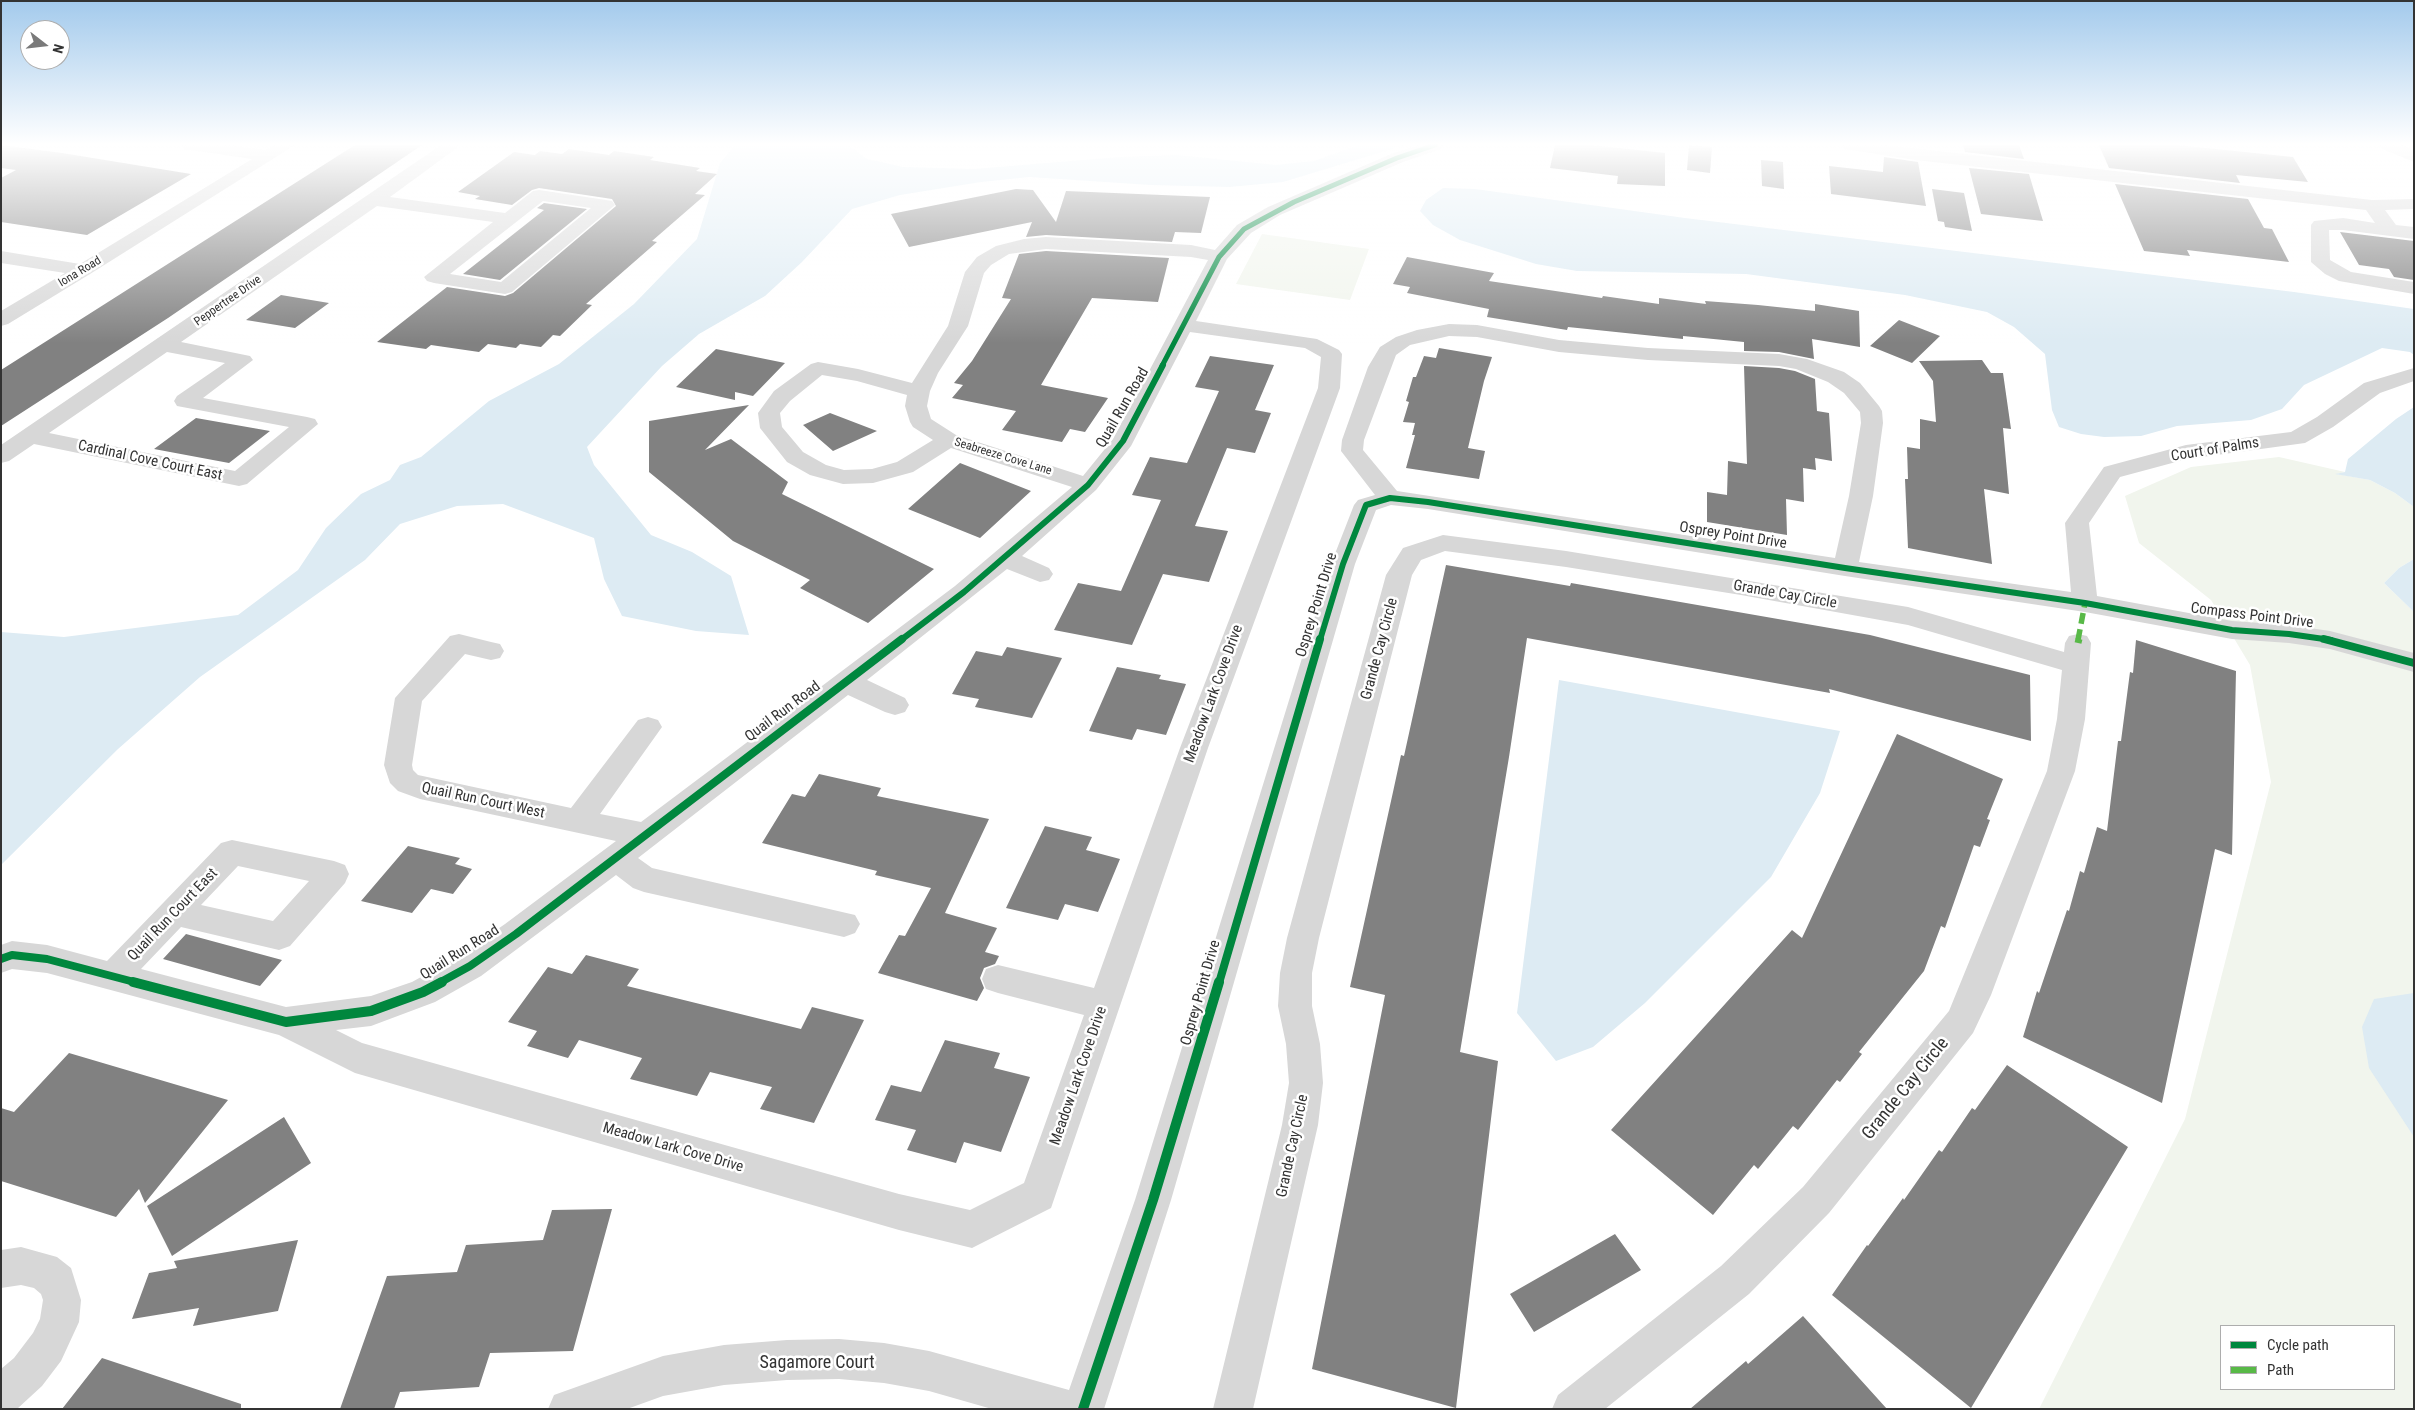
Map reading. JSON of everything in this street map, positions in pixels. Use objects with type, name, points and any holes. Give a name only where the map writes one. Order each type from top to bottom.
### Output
[{"type":"street","name":"Iona Road","points":[[1,320],[180,211]]},
{"type":"street","name":"Peppertree Drive","points":[[1,456],[359,211]]},
{"type":"street","points":[[451,211],[509,219]]},
{"type":"street","points":[[520,211],[434,277],[505,288],[599,211]]},
{"type":"street","name":"Quail Run Road","points":[[1,959],[12,956],[47,959],[286,1022],[371,1011],[423,992],[470,966],[516,934],[964,592],[1088,485],[1123,441],[1219,256],[1244,229],[1274,211]]},
{"type":"street","points":[[2376,211],[2390,230]]},
{"type":"street","points":[[2414,233],[2343,224],[2320,224],[2321,262],[2332,270],[2346,277],[2414,288]]},
{"type":"street","points":[[948,440],[905,467],[873,476],[843,476],[818,470],[795,457],[771,428],[769,413],[782,396],[818,368],[858,375],[918,391],[927,373],[958,326],[975,272],[984,260],[1004,250],[1024,245],[1071,243],[1191,251],[1219,256]]},
{"type":"street","points":[[1,257],[83,270]]},
{"type":"street","name":"Meadow Lark Cove Drive","points":[[286,1022],[355,1057],[890,1209],[972,1229],[1038,1195],[1194,748],[1329,388],[1332,354],[1310,343],[1183,325]]},
{"type":"street","points":[[1390,498],[1352,452],[1353,440],[1379,367],[1387,351],[1403,341],[1424,334],[1449,330],[1477,331],[1559,346],[1648,354],[1779,360],[1800,363],[1836,377],[1852,388],[1871,411],[1872,423],[1861,496],[1845,568]]},
{"type":"street","name":"Cardinal Cove Court East","points":[[30,436],[238,479],[307,424],[185,401],[243,360],[165,345]]},
{"type":"street","name":"Court of Palms","points":[[2085,603],[2077,523],[2112,472],[2186,452],[2297,438],[2325,422],[2372,388],[2414,374]]},
{"type":"street","name":"Seabreeze Cove Lane","points":[[918,391],[916,406],[921,422],[948,440],[1088,485]]},
{"type":"street","name":"Osprey Point Drive","points":[[1083,1409],[1153,1200],[1343,564],[1366,505],[1390,498],[1428,502],[1845,568],[2085,603]]},
{"type":"street","name":"Grande Cay Circle","points":[[1233,1409],[1300,1126],[1306,1083],[1303,1044],[1295,1006],[1296,974],[1303,938],[1399,575],[1412,554],[1443,543],[1566,559],[1908,616],[2077,654],[2071,718],[2061,771],[1974,995],[1960,1022],[1816,1200],[1735,1280],[1572,1409]]},
{"type":"street","points":[[1004,558],[1040,574]]},
{"type":"street","name":"Compass Point Drive","points":[[2085,603],[2232,630],[2289,634],[2330,640],[2414,663]]},
{"type":"street","name":"Quail Run Court West","points":[[490,651],[459,643],[408,698],[398,765],[400,775],[408,783],[420,788],[645,834]]},
{"type":"street","points":[[846,682],[895,705]]},
{"type":"street","points":[[578,821],[648,726]]},
{"type":"street","name":"Quail Run Court East","points":[[113,977],[232,852],[334,874],[279,936],[175,912]]},
{"type":"street","points":[[615,857],[644,879],[844,924]]},
{"type":"street","points":[[998,979],[1104,1005]]},
{"type":"street","points":[[1,1269],[21,1266],[43,1271],[57,1282],[62,1300],[59,1322],[47,1347],[28,1372],[1,1396]]},
{"type":"street","name":"Sagamore Court","points":[[568,1409],[663,1376],[724,1365],[838,1359],[884,1363],[929,1371],[1066,1409]]},
{"type":"shaded area","points":[[706,211],[850,211],[802,262],[765,296],[699,334],[662,366],[587,447],[594,465],[651,535],[692,552],[731,576],[749,635],[696,631],[622,616],[604,579],[594,538],[503,504],[457,506],[400,524],[365,560],[200,677],[118,749],[1,865],[1,632],[64,637],[238,615],[298,570],[326,528],[361,494],[390,480],[400,465],[421,457],[489,401],[559,364],[634,304],[697,239]]},
{"type":"shaded area","points":[[1420,211],[1633,211],[2294,292],[2414,309],[2414,355],[2410,352],[2382,348],[2304,385],[2282,409],[2251,420],[2177,426],[2141,436],[2104,437],[2081,434],[2059,427],[2052,410],[2045,354],[2014,327],[1987,312],[1905,295],[1746,274],[1577,271],[1536,264],[1460,240],[1433,225]]},
{"type":"shaded area","points":[[1262,234],[1369,249],[1350,300],[1236,284]]},
{"type":"shaded area","points":[[2414,407],[2414,507],[2395,493],[2370,480],[2335,474],[2345,472],[2348,459],[2396,419]]},
{"type":"shaded area","points":[[2279,457],[2345,472],[2337,474],[2370,480],[2395,493],[2414,507],[2414,559],[2399,568],[2384,583],[2414,612],[2414,1409],[2039,1409],[2185,1119],[2271,782],[2250,665],[2211,600],[2139,543],[2125,496],[2191,467]]},
{"type":"shaded area","points":[[2414,559],[2414,612],[2384,583],[2399,568]]},
{"type":"shaded area","points":[[1559,680],[1840,731],[1820,793],[1771,877],[1645,1003],[1593,1047],[1556,1061],[1517,1013]]},
{"type":"shaded area","points":[[2414,993],[2414,1137],[2369,1068],[2362,1027],[2374,999]]},
{"type":"building","points":[[1,211],[128,211],[87,235],[1,222]]},
{"type":"building","points":[[251,211],[325,211],[168,318],[1,426],[1,370]]},
{"type":"building","points":[[543,211],[585,211],[500,280],[463,274]]},
{"type":"building","points":[[610,211],[687,211],[652,241],[657,242],[586,304],[592,305],[560,336],[553,335],[541,347],[520,344],[516,348],[488,344],[479,352],[431,345],[426,349],[377,342],[447,287],[505,296],[513,293]]},
{"type":"building","points":[[907,211],[1048,211],[1056,222],[1060,211],[1207,211],[1201,233],[1175,232],[1172,242],[1046,235],[1026,237],[1032,222],[909,247],[891,214]]},
{"type":"building","points":[[1936,211],[1968,211],[1972,231],[1945,227],[1944,222],[1938,221]]},
{"type":"building","points":[[1980,211],[2040,211],[2043,221],[1981,214]]},
{"type":"building","points":[[2127,211],[2255,211],[2264,228],[2272,229],[2289,262],[2187,250],[2190,256],[2144,251]]},
{"type":"building","points":[[2340,232],[2414,241],[2414,280],[2394,277],[2389,269],[2359,265]]},
{"type":"building","points":[[1046,251],[1169,258],[1158,302],[1092,298],[1041,385],[1108,398],[1085,432],[1070,429],[1062,442],[1002,430],[1016,411],[952,398],[963,385],[954,383],[972,361],[1011,299],[1002,298],[1019,254]]},
{"type":"building","points":[[1407,257],[1494,273],[1489,281],[1602,298],[1603,296],[1659,304],[1659,298],[1706,304],[1705,301],[1815,311],[1815,304],[1859,311],[1860,347],[1812,339],[1814,359],[1779,352],[1744,351],[1744,342],[1683,336],[1683,339],[1568,327],[1567,330],[1487,317],[1489,309],[1407,293],[1410,287],[1393,284]]},
{"type":"building","points":[[281,295],[329,303],[295,328],[246,320]]},
{"type":"building","points":[[1899,320],[1940,336],[1912,363],[1870,346]]},
{"type":"building","points":[[1439,348],[1492,357],[1484,381],[1468,448],[1485,451],[1479,479],[1406,468],[1415,435],[1412,435],[1415,423],[1403,422],[1409,402],[1406,401],[1413,377],[1416,377],[1424,356],[1436,358]]},
{"type":"building","points":[[716,349],[785,363],[753,396],[735,392],[735,400],[676,387]]},
{"type":"building","points":[[1210,356],[1274,365],[1255,410],[1271,413],[1255,453],[1227,448],[1195,526],[1228,531],[1209,582],[1163,574],[1132,645],[1054,630],[1078,583],[1121,591],[1161,500],[1132,495],[1150,457],[1187,463],[1219,391],[1195,387]]},
{"type":"building","points":[[1982,360],[1991,373],[2003,373],[2011,429],[2003,428],[2009,494],[1984,489],[1992,564],[1908,548],[1905,479],[1908,479],[1907,447],[1920,449],[1920,419],[1936,422],[1933,381],[1919,361]]},
{"type":"building","points":[[1744,366],[1779,368],[1795,371],[1815,379],[1817,411],[1829,413],[1832,461],[1815,458],[1816,470],[1803,468],[1804,502],[1786,499],[1787,535],[1707,522],[1707,492],[1727,495],[1728,461],[1747,464]]},
{"type":"building","points":[[749,405],[705,450],[731,439],[788,482],[782,494],[934,569],[868,623],[800,588],[810,580],[733,541],[649,472],[649,421]]},
{"type":"building","points":[[830,413],[877,431],[833,451],[803,425]]},
{"type":"building","points":[[196,418],[270,431],[229,463],[154,449]]},
{"type":"building","points":[[960,463],[1031,491],[980,538],[908,509]]},
{"type":"building","points":[[1446,565],[1570,586],[1571,583],[1870,635],[2030,675],[2031,741],[1829,689],[1830,693],[1527,638],[1460,1052],[1498,1061],[1456,1408],[1312,1369],[1385,995],[1350,987],[1401,755],[1404,756]]},
{"type":"building","points":[[2136,640],[2236,671],[2232,855],[2215,849],[2162,1103],[2023,1037],[2037,991],[2039,993],[2067,910],[2069,911],[2080,871],[2084,873],[2097,827],[2107,831],[2118,741],[2121,741],[2130,672],[2133,673]]},
{"type":"building","points":[[1007,647],[1062,658],[1032,718],[975,707],[979,699],[952,694],[976,651],[1002,656]]},
{"type":"building","points":[[1117,667],[1161,675],[1159,679],[1186,684],[1166,735],[1137,729],[1132,740],[1089,731]]},
{"type":"building","points":[[1897,734],[2003,779],[1987,819],[1990,820],[1980,847],[1974,845],[1945,928],[1941,926],[1924,971],[1859,1052],[1862,1054],[1840,1082],[1837,1080],[1798,1130],[1793,1126],[1758,1169],[1754,1165],[1713,1215],[1611,1130],[1792,930],[1802,938]]},
{"type":"building","points":[[819,774],[881,788],[877,796],[989,819],[945,913],[997,928],[985,952],[999,956],[995,964],[984,968],[980,978],[984,988],[977,1001],[878,973],[899,935],[905,936],[931,888],[875,875],[877,871],[762,843],[792,794],[805,797]]},
{"type":"building","points":[[1045,826],[1092,837],[1086,850],[1120,859],[1098,912],[1065,904],[1058,920],[1006,908]]},
{"type":"building","points":[[408,846],[460,858],[455,864],[472,869],[453,894],[431,889],[412,913],[361,901]]},
{"type":"building","points":[[186,934],[282,960],[260,986],[163,959]]},
{"type":"building","points":[[586,955],[639,969],[627,986],[801,1029],[812,1007],[864,1020],[814,1123],[760,1109],[772,1087],[710,1072],[697,1096],[630,1079],[642,1058],[579,1040],[568,1058],[527,1046],[537,1031],[508,1022],[548,967],[572,974]]},
{"type":"building","points":[[945,1040],[1000,1053],[994,1068],[1030,1077],[1001,1152],[964,1142],[956,1163],[907,1150],[916,1130],[875,1120],[891,1085],[921,1092]]},
{"type":"building","points":[[69,1053],[228,1100],[145,1203],[139,1189],[116,1217],[1,1181],[1,1108],[14,1112]]},
{"type":"building","points":[[2007,1065],[2128,1147],[1971,1408],[1832,1295],[1867,1245],[1903,1198],[1904,1200],[1939,1150],[1942,1152],[1972,1108],[1975,1110]]},
{"type":"building","points":[[284,1117],[311,1163],[172,1256],[147,1206]]},
{"type":"building","points":[[612,1209],[573,1351],[490,1353],[479,1387],[400,1392],[394,1409],[340,1409],[387,1276],[457,1272],[466,1245],[543,1240],[552,1210]]},
{"type":"building","points":[[1615,1234],[1641,1270],[1534,1332],[1510,1294]]},
{"type":"building","points":[[298,1240],[278,1311],[193,1326],[199,1308],[132,1319],[149,1273],[177,1268],[174,1261]]},
{"type":"building","points":[[1803,1316],[1887,1409],[1690,1409],[1746,1361],[1748,1364]]},
{"type":"building","points":[[102,1358],[241,1404],[241,1409],[62,1409]]},
{"type":"marked path","points":[[2078,643],[2085,603]]},
{"type":"cycle path","points":[[1,959],[12,955],[47,959],[286,1022],[371,1011],[423,992],[470,966],[516,934],[964,592],[1068,504],[1088,485],[1123,441],[1219,257],[1244,229],[1274,211]]},
{"type":"cycle path","points":[[1083,1409],[1153,1200],[1343,564],[1366,505],[1390,498],[1428,502],[1845,568],[2085,603],[2232,630],[2289,634],[2330,640],[2414,663]]}]
